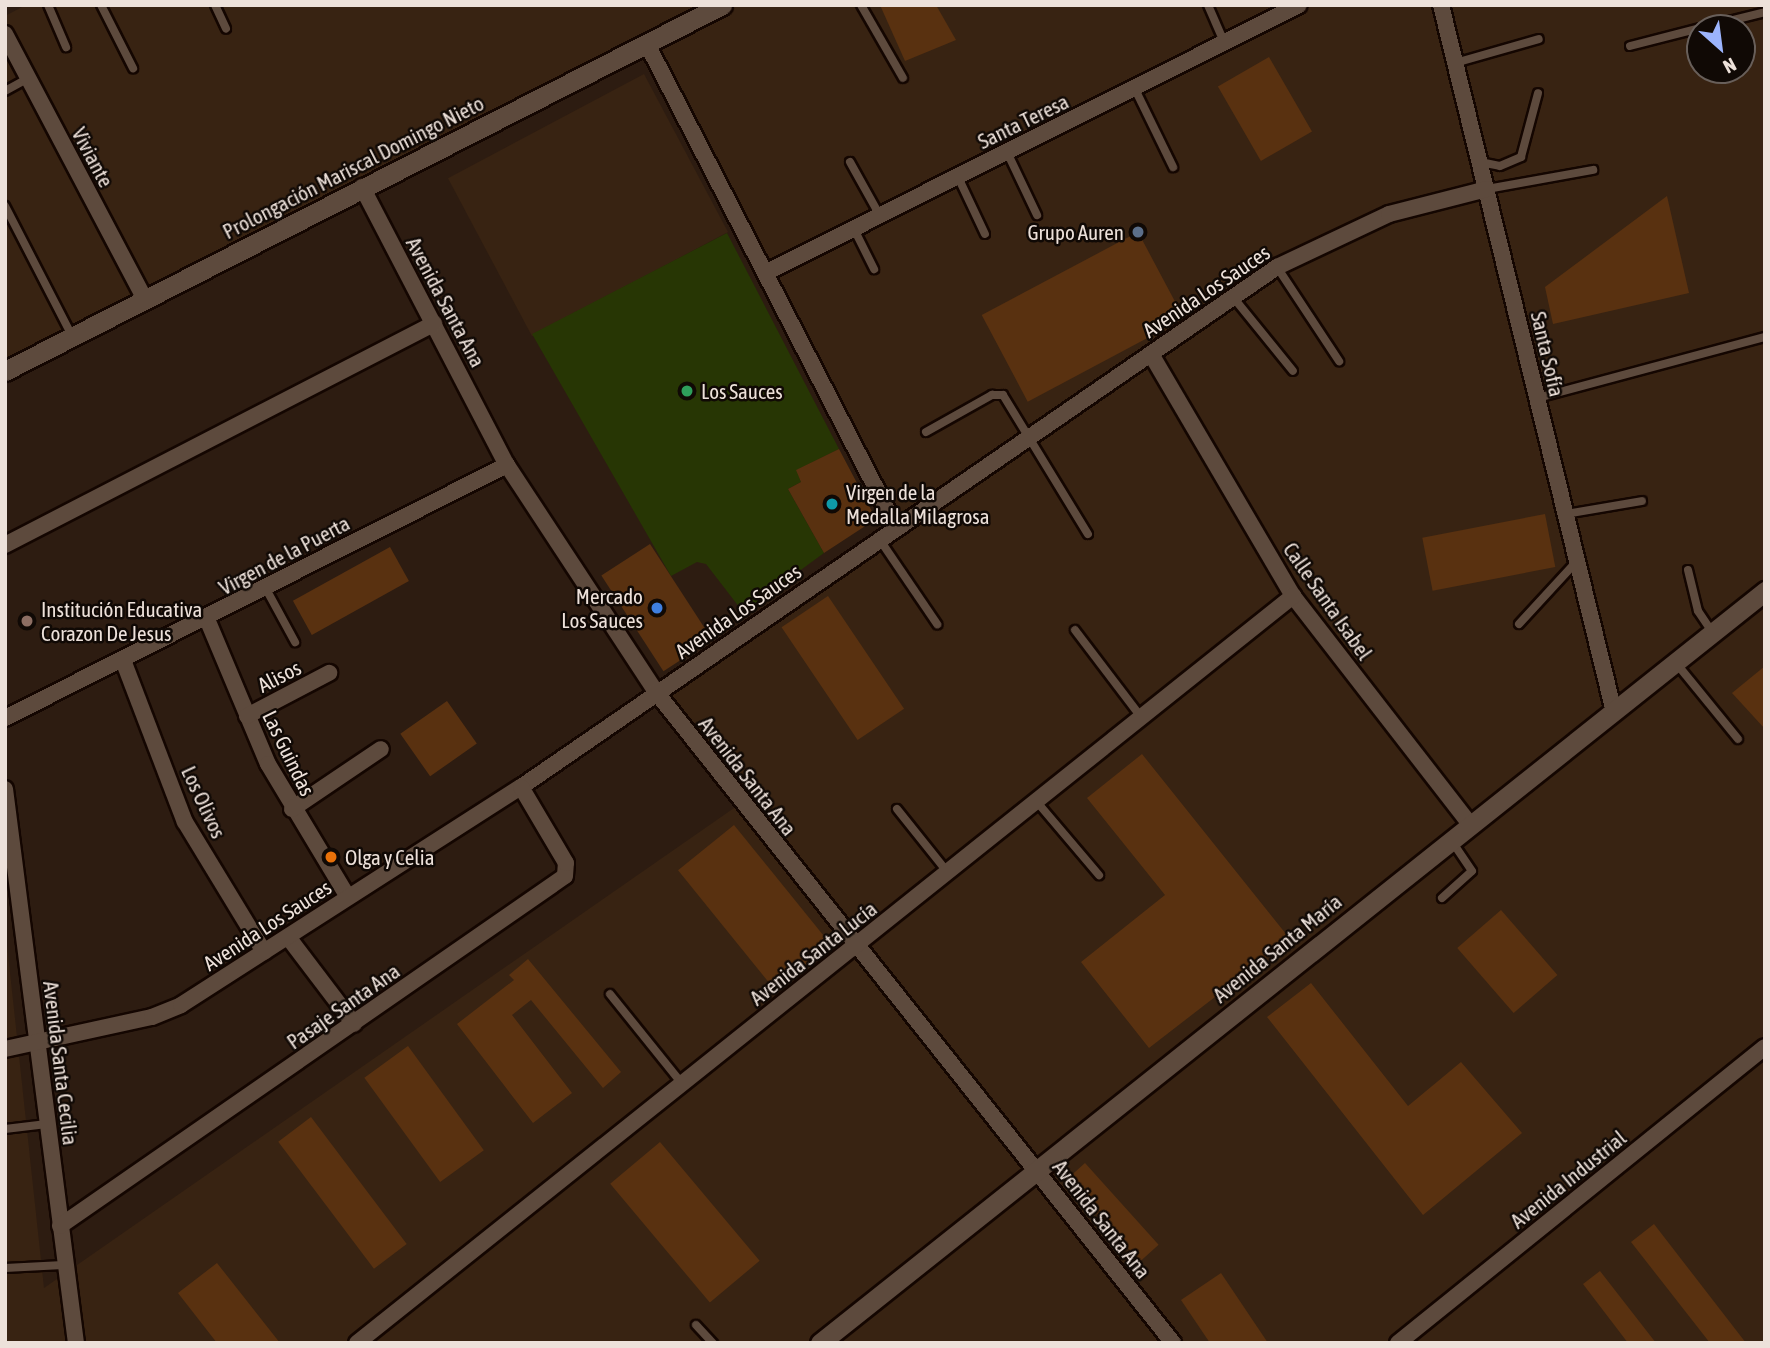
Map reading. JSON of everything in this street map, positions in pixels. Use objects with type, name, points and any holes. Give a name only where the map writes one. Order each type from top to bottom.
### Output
[{"type":"street","name":"Santa Teresa","points":[[765,273],[1300,5]]},
{"type":"street","name":"Santa Sofía","points":[[1441,5],[1563,514],[1614,712]]},
{"type":"street","name":"Prolongación Mariscal Domingo Nieto","points":[[5,371],[717,6]]},
{"type":"street","name":"Viviante","points":[[5,34],[144,298]]},
{"type":"street","points":[[647,44],[896,527]]},
{"type":"street","name":"Avenida Santa Ana","points":[[362,187],[507,465],[656,692],[1173,1343]]},
{"type":"street","name":"Avenida Los Sauces","points":[[5,1049],[37,1045],[167,1012],[521,787],[879,538],[1277,267],[1389,214],[1487,189]]},
{"type":"street","points":[[5,545],[435,324]]},
{"type":"street","name":"Calle Santa Isabel","points":[[1151,354],[1293,596],[1469,823]]},
{"type":"street","name":"Virgen de la Puerta","points":[[5,718],[208,620],[265,587],[507,465]]},
{"type":"street","name":"Avenida Santa María","points":[[820,1343],[1469,823],[1765,591]]},
{"type":"street","name":"Avenida Santa Lucía","points":[[357,1343],[680,1082],[856,947],[1293,596]]},
{"type":"street","name":"Las Guindas","points":[[208,620],[247,716],[292,809],[348,897]]},
{"type":"street","name":"Los Olivos","points":[[123,660],[185,822],[264,952]]},
{"type":"street","name":"Alisos","points":[[247,716],[329,673]]},
{"type":"street","points":[[292,809],[381,749]]},
{"type":"street","name":"Pasaje Santa Ana","points":[[60,1226],[565,876],[566,863],[521,787]]},
{"type":"street","name":"Avenida Santa Cecilia","points":[[5,789],[76,1343]]},
{"type":"street","points":[[288,937],[354,1024]]},
{"type":"street","name":"Avenida Industrial","points":[[1398,1343],[1765,1047]]},
{"type":"lane","points":[[48,5],[66,47]]},
{"type":"lane","points":[[101,5],[133,68]]},
{"type":"lane","points":[[215,5],[226,29]]},
{"type":"lane","points":[[861,5],[903,78]]},
{"type":"lane","points":[[1208,5],[1224,42]]},
{"type":"lane","points":[[1630,46],[1686,32]]},
{"type":"lane","points":[[1455,63],[1539,39]]},
{"type":"lane","points":[[5,90],[28,78]]},
{"type":"lane","points":[[1135,89],[1173,167]]},
{"type":"lane","points":[[1480,162],[1500,166],[1521,157],[1538,93]]},
{"type":"lane","points":[[1007,152],[1037,215]]},
{"type":"lane","points":[[850,162],[880,216]]},
{"type":"lane","points":[[1487,189],[1593,170]]},
{"type":"lane","points":[[958,177],[985,234]]},
{"type":"lane","points":[[5,206],[72,336]]},
{"type":"lane","points":[[854,229],[874,269]]},
{"type":"lane","points":[[1277,267],[1339,361]]},
{"type":"lane","points":[[1233,297],[1293,371]]},
{"type":"lane","points":[[1537,398],[1765,337]]},
{"type":"lane","points":[[926,432],[992,395],[1003,395],[1031,436],[1088,534]]},
{"type":"lane","points":[[1563,514],[1642,501]]},
{"type":"lane","points":[[879,538],[937,624]]},
{"type":"lane","points":[[1519,624],[1576,562]]},
{"type":"lane","points":[[1688,570],[1698,611],[1713,633]]},
{"type":"lane","points":[[265,587],[295,642]]},
{"type":"lane","points":[[1075,631],[1142,718]]},
{"type":"lane","points":[[1676,663],[1738,739]]},
{"type":"lane","points":[[1037,802],[1099,875]]},
{"type":"lane","points":[[897,809],[948,873]]},
{"type":"lane","points":[[1442,898],[1472,871],[1450,839]]},
{"type":"lane","points":[[610,994],[680,1082]]},
{"type":"lane","points":[[5,1129],[47,1124]]},
{"type":"lane","points":[[5,1268],[64,1265]]},
{"type":"lane","points":[[696,1325],[713,1343]]},
{"type":"shaded area","points":[[26,5],[1765,5],[1765,1343],[5,1343],[5,926],[44,1288],[734,808],[669,696],[892,540],[893,505],[661,57],[637,48],[5,364],[5,16]]},
{"type":"shaded area","points":[[644,74],[728,232],[532,336],[448,178]]},
{"type":"green space","name":"Los Sauces","points":[[727,233],[839,449],[797,470],[801,482],[788,489],[824,553],[743,612],[706,564],[697,562],[671,576],[532,334]]},
{"type":"building","points":[[880,5],[936,5],[956,40],[905,61]]},
{"type":"building","points":[[1269,57],[1312,131],[1261,161],[1218,86]]},
{"type":"building","points":[[1667,196],[1689,293],[1553,324],[1545,287]]},
{"type":"building","points":[[1138,232],[1184,319],[1028,402],[982,315]]},
{"type":"building","name":"Virgen de la Medalla Milagrosa","points":[[839,449],[876,519],[824,553],[788,489],[801,482],[796,470]]},
{"type":"building","points":[[1545,514],[1555,567],[1433,591],[1422,538]]},
{"type":"building","name":"Mercado Los Sauces","points":[[650,544],[712,640],[663,671],[601,576]]},
{"type":"building","points":[[390,547],[409,581],[312,635],[293,601]]},
{"type":"building","points":[[828,596],[904,709],[858,740],[782,627]]},
{"type":"building","points":[[1765,666],[1765,729],[1732,693]]},
{"type":"building","points":[[447,701],[477,744],[430,776],[400,734]]},
{"type":"building","points":[[1142,754],[1290,939],[1149,1048],[1081,962],[1165,895],[1087,798]]},
{"type":"building","points":[[734,825],[832,946],[776,992],[678,870]]},
{"type":"building","points":[[1501,910],[1557,975],[1514,1013],[1457,948]]},
{"type":"building","points":[[528,959],[621,1072],[603,1088],[531,1000],[512,1015],[572,1093],[533,1123],[457,1024],[514,980],[509,975]]},
{"type":"building","points":[[1311,983],[1408,1106],[1461,1062],[1522,1133],[1423,1215],[1267,1017]]},
{"type":"building","points":[[408,1046],[484,1150],[440,1182],[364,1078]]},
{"type":"building","points":[[311,1117],[407,1244],[374,1269],[278,1142]]},
{"type":"building","points":[[660,1142],[760,1261],[710,1303],[610,1184]]},
{"type":"building","points":[[1085,1163],[1159,1245],[1140,1261],[1066,1180]]},
{"type":"building","points":[[1654,1224],[1746,1343],[1710,1343],[1631,1242]]},
{"type":"building","points":[[217,1263],[280,1343],[217,1343],[178,1293]]},
{"type":"building","points":[[1600,1271],[1656,1343],[1628,1343],[1583,1284]]},
{"type":"building","points":[[1221,1273],[1268,1343],[1210,1343],[1181,1300]]},
{"type":"place","name":"Grupo Auren","points":[[1138,232]]},
{"type":"place","name":"Los Sauces","points":[[687,391]]},
{"type":"place","name":"Virgen de la Medalla Milagrosa","points":[[832,504]]},
{"type":"place","name":"Mercado Los Sauces","points":[[657,608]]},
{"type":"place","name":"Institución Educativa Corazon De Jesus","points":[[27,621]]},
{"type":"place","name":"Olga y Celia","points":[[331,857]]}]
